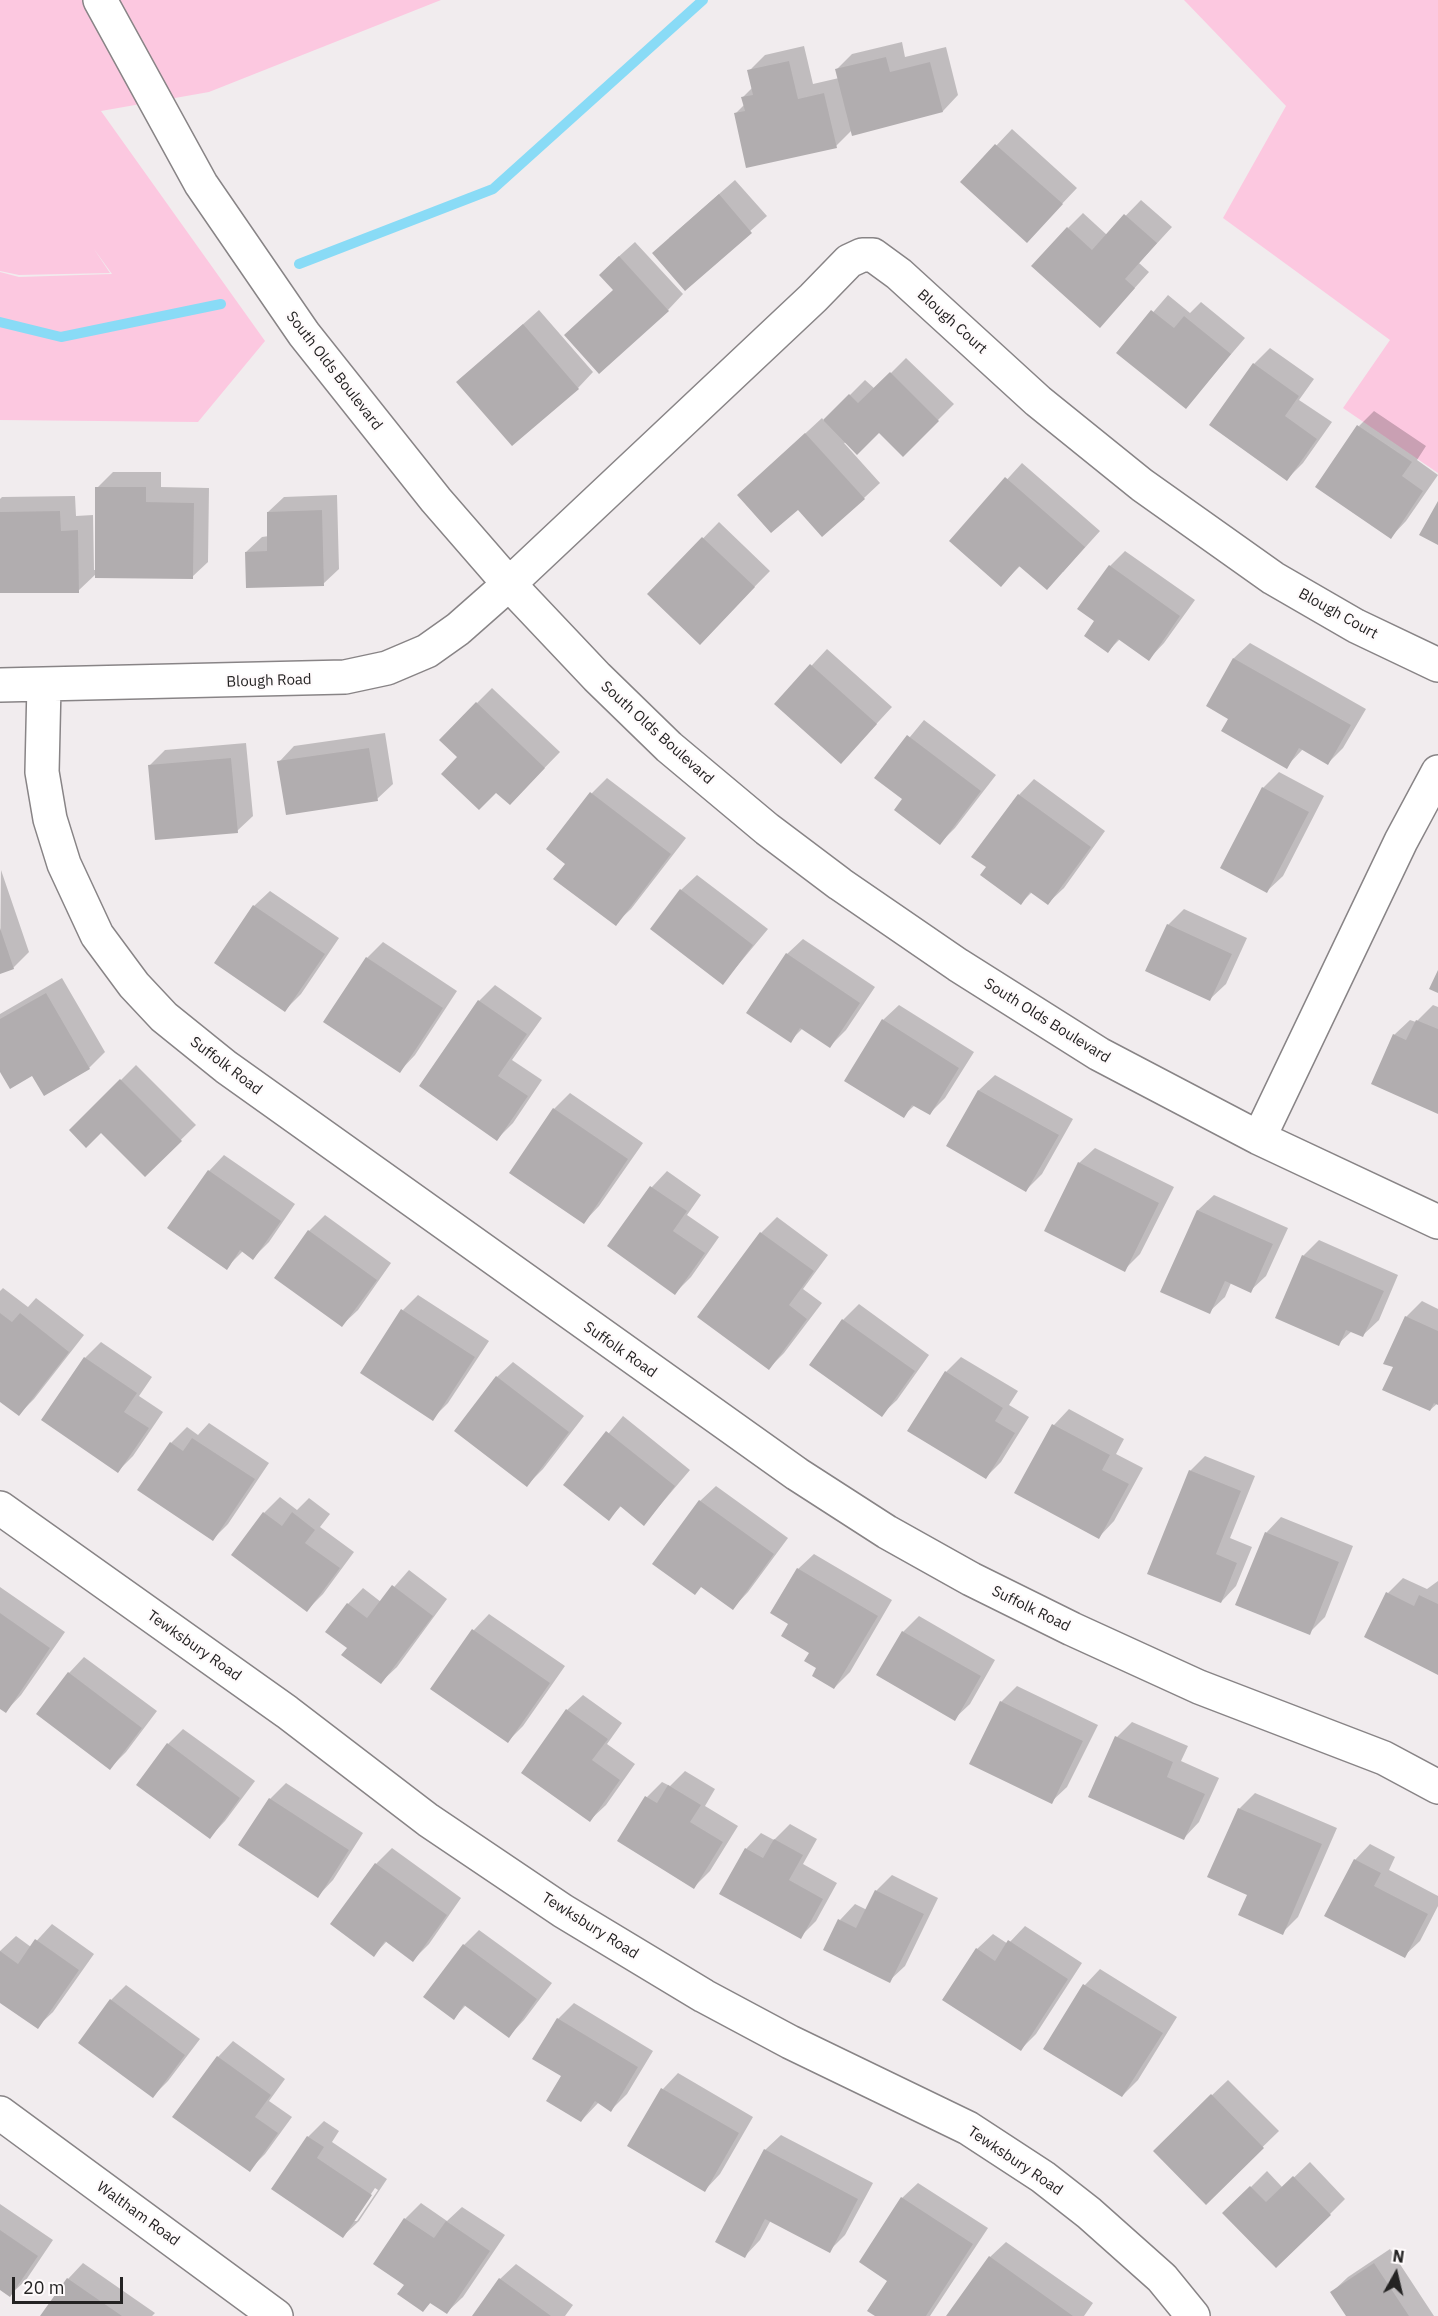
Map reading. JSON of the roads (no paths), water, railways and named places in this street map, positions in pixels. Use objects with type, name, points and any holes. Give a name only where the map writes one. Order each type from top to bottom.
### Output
[{"type":"street","name":"South Olds Boulevard","points":[[100,0],[201,184],[304,334],[436,500],[509,585],[597,677],[669,747],[767,829],[840,884],[958,965],[1099,1054],[1259,1138],[1438,1222]]},
{"type":"street","name":"Blough Court","points":[[509,585],[813,298],[849,261],[862,255],[873,255],[899,274],[1038,401],[1142,485],[1273,578],[1356,626],[1438,665]]},
{"type":"street","name":"Blough Road","points":[[0,685],[299,680],[345,677],[387,668],[426,651],[509,585]]},
{"type":"street","name":"Suffolk Road","points":[[44,685],[42,772],[50,819],[64,864],[98,935],[135,985],[165,1017],[226,1067],[635,1361],[797,1474],[887,1532],[971,1579],[1072,1629],[1199,1687],[1384,1758],[1438,1787]]},
{"type":"street","points":[[1259,1138],[1401,841],[1438,772]]},
{"type":"street","name":"Tewksbury Road","points":[[0,1508],[286,1712],[428,1820],[563,1911],[704,1996],[789,2042],[968,2128],[1043,2177],[1089,2213],[1162,2278],[1193,2316]]},
{"type":"street","name":"Waltham Road","points":[[0,2113],[276,2316]]},
{"type":"waterway","points":[[299,264],[493,189],[703,0]]},
{"type":"waterway","points":[[0,322],[61,337],[221,304]]}]
